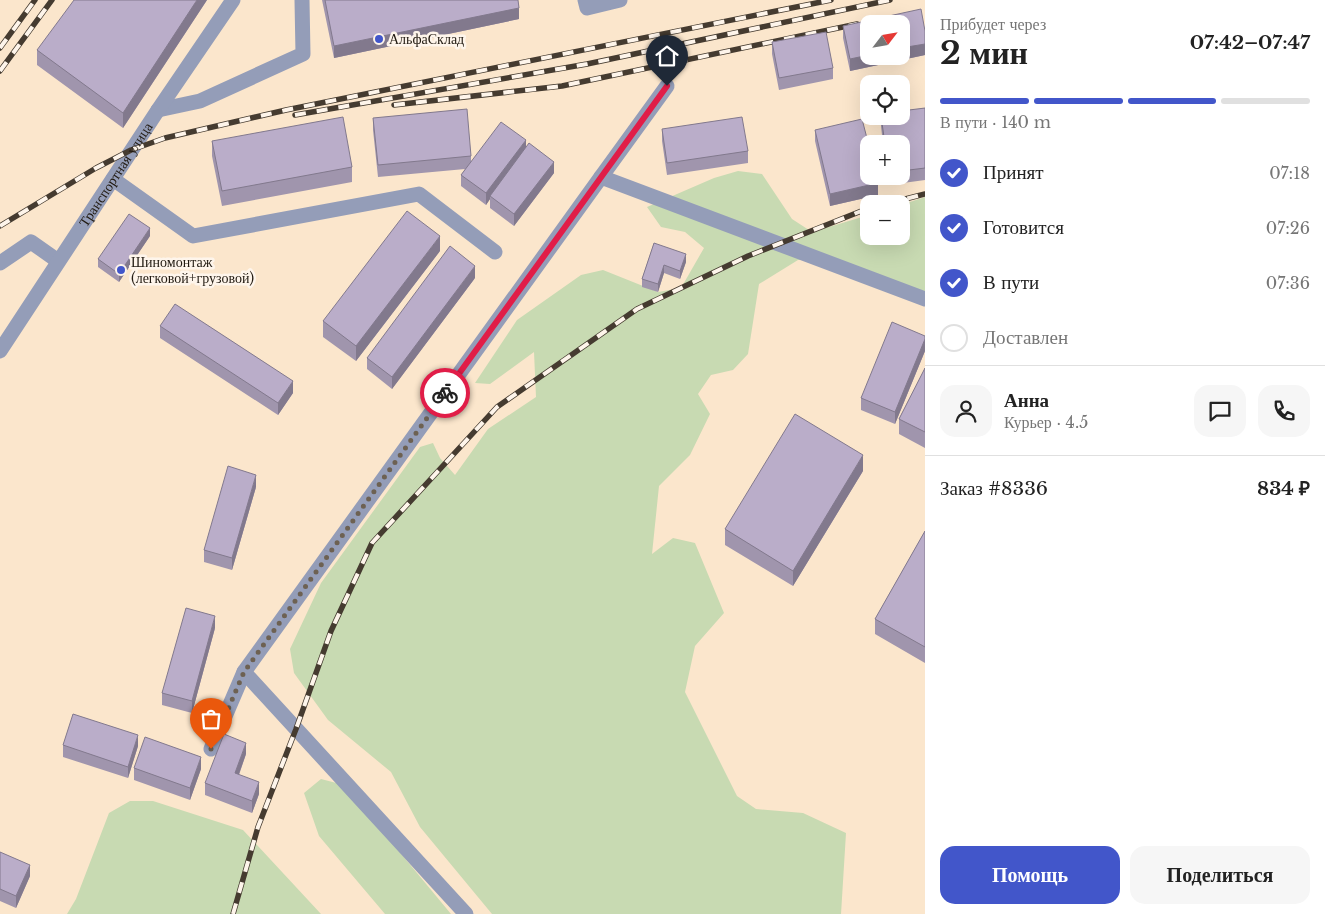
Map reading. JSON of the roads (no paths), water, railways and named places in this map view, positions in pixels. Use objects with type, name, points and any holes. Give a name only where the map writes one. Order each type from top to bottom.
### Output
[{"type":"street","name":"Транспортная улица","points":[[0,351],[112,179],[233,0]]},
{"type":"street","points":[[158,110],[200,101],[303,54],[302,0]]},
{"type":"street","points":[[585,0],[586,8],[620,0]]},
{"type":"street","points":[[211,749],[244,672],[667,86]]},
{"type":"street","points":[[601,177],[925,300]]},
{"type":"street","points":[[112,179],[193,236],[419,194],[495,252]]},
{"type":"street","points":[[0,263],[31,242],[58,261]]},
{"type":"street","points":[[244,672],[466,914]]},
{"type":"railway","points":[[0,48],[35,0]]},
{"type":"railway","points":[[0,71],[52,0]]},
{"type":"railway","points":[[0,226],[96,168],[131,150],[165,138],[286,110],[831,0]]},
{"type":"railway","points":[[295,115],[587,64],[890,0]]},
{"type":"railway","points":[[394,105],[562,86],[857,24]]},
{"type":"railway","points":[[910,198],[925,194]]},
{"type":"railway","points":[[233,914],[258,827],[331,631],[372,543],[497,407],[637,309],[748,256],[860,212]]},
{"type":"place","name":"АльфаСклад","points":[[379,39]]},
{"type":"place","name":"Шиномонтаж (легковой+грузовой)","points":[[121,270]]}]
